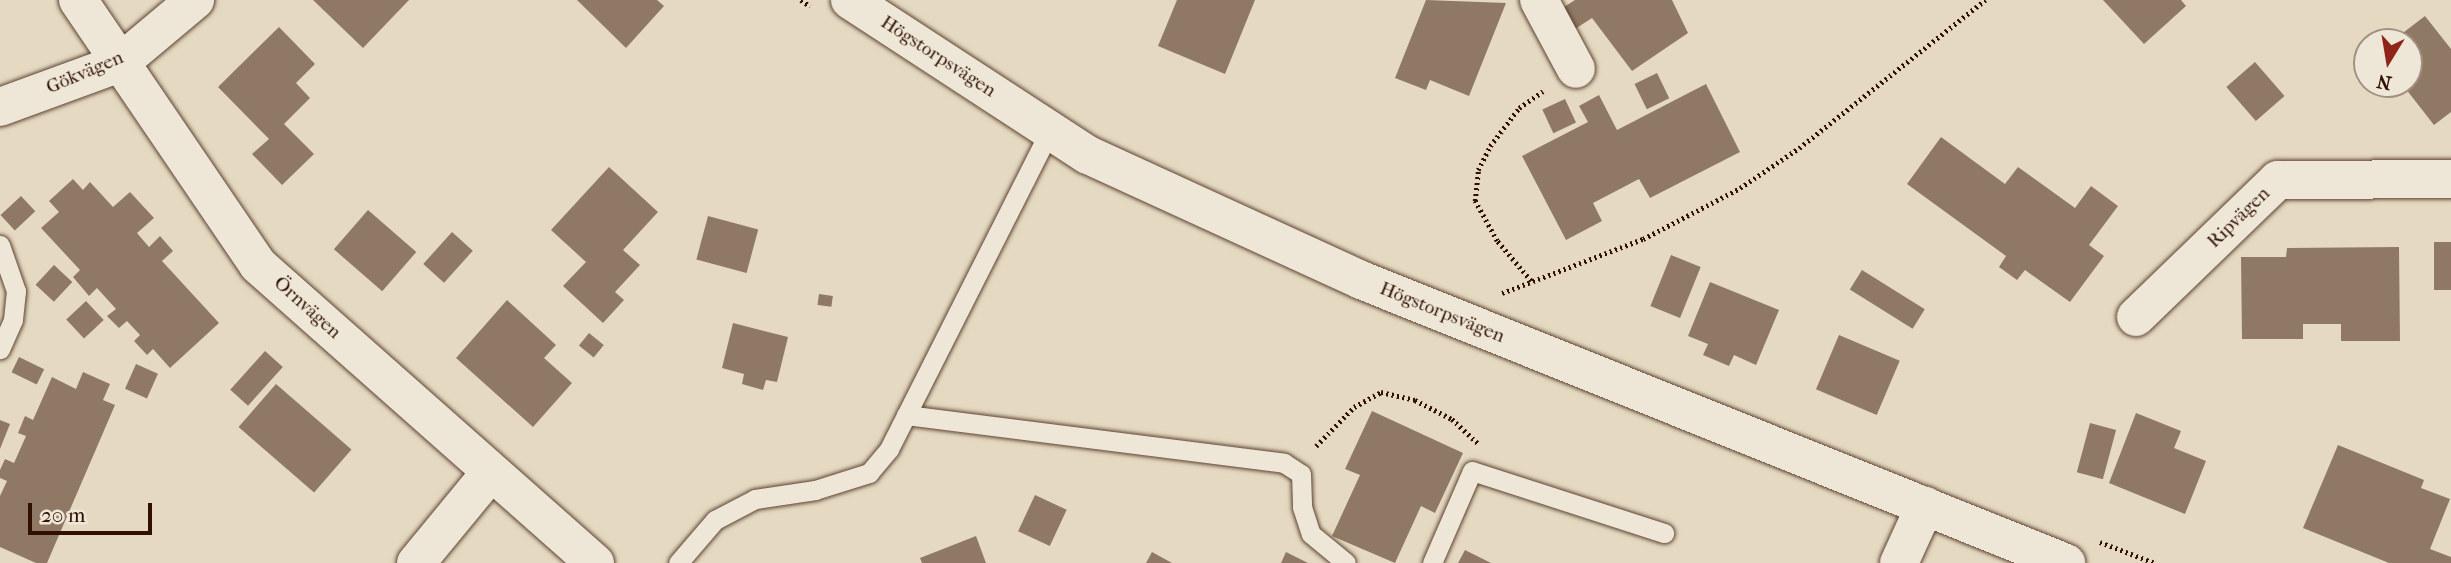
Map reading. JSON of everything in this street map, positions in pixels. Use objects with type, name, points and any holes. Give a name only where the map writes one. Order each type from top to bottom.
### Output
[{"type":"street","name":"Örnvägen","points":[[78,0],[258,265],[594,563]]},
{"type":"street","name":"Gökvägen","points":[[0,107],[120,63],[195,0]]},
{"type":"street","name":"Högstorpsvägen","points":[[850,0],[1088,155],[1361,280],[2066,563]]},
{"type":"street","points":[[1539,0],[1576,69]]},
{"type":"street","name":"Ripvägen","points":[[2136,317],[2278,180],[2451,178]]},
{"type":"street","points":[[416,563],[491,472]]},
{"type":"street","points":[[1899,563],[1925,506]]},
{"type":"lane","points":[[678,563],[715,520],[755,499],[815,490],[869,473],[889,449],[1050,130]]},
{"type":"lane","points":[[0,245],[16,291],[13,320],[0,349]]},
{"type":"lane","points":[[906,415],[1283,463],[1301,474],[1302,506],[1311,534],[1346,563]]},
{"type":"lane","points":[[1432,563],[1472,471],[1664,533]]},
{"type":"path","points":[[1496,296],[1643,239],[1740,188],[1799,148],[1985,0]]},
{"type":"path","points":[[1531,281],[1497,241],[1475,201],[1478,170],[1490,146],[1519,108],[1576,69]]},
{"type":"path","points":[[1294,470],[1354,407],[1381,392],[1415,400],[1476,437],[1482,474]]},
{"type":"building","points":[[313,0],[409,0],[363,48]]},
{"type":"building","points":[[577,0],[657,0],[664,6],[626,48]]},
{"type":"building","points":[[1177,0],[1255,0],[1225,74],[1158,46]]},
{"type":"building","points":[[1426,0],[1506,3],[1469,96],[1430,80],[1426,90],[1395,78]]},
{"type":"building","points":[[1575,0],[1672,0],[1688,33],[1632,71],[1592,18],[1575,29],[1561,9]]},
{"type":"building","points":[[2103,0],[2181,0],[2186,6],[2144,44]]},
{"type":"building","points":[[2425,16],[2451,49],[2451,112],[2434,125],[2413,98],[2423,98],[2423,28],[2409,28]]},
{"type":"building","points":[[279,27],[315,64],[296,83],[310,98],[284,124],[314,154],[282,185],[252,154],[269,139],[218,87]]},
{"type":"building","points":[[2255,62],[2285,96],[2256,121],[2226,87]]},
{"type":"building","points":[[1657,73],[1669,98],[1647,109],[1635,84]]},
{"type":"building","points":[[1706,84],[1740,152],[1650,198],[1639,179],[1593,203],[1602,221],[1566,240],[1522,156],[1588,122],[1579,106],[1599,95],[1617,130]]},
{"type":"building","points":[[1565,99],[1576,123],[1553,133],[1542,110]]},
{"type":"building","points":[[1941,137],[2005,184],[2018,167],[2075,208],[2091,186],[2118,206],[2089,245],[2104,256],[2070,302],[2025,270],[2017,280],[1999,267],[2006,256],[1907,184]]},
{"type":"building","points":[[609,167],[658,212],[623,250],[640,265],[615,292],[624,300],[603,323],[563,286],[586,262],[551,230]]},
{"type":"building","points":[[73,179],[83,190],[90,182],[113,207],[130,192],[154,218],[137,233],[149,247],[160,236],[173,251],[162,261],[219,323],[170,368],[153,349],[147,355],[134,341],[140,335],[127,321],[119,328],[107,316],[116,309],[97,288],[89,296],[73,277],[80,270],[41,228],[59,212],[49,201]]},
{"type":"building","points":[[21,196],[35,211],[15,230],[1,215]]},
{"type":"building","points":[[368,210],[416,252],[382,291],[334,249]]},
{"type":"building","points":[[708,216],[758,229],[747,273],[696,259]]},
{"type":"building","points":[[452,232],[473,251],[444,283],[423,264]]},
{"type":"building","points":[[2434,242],[2451,242],[2451,290],[2434,290]]},
{"type":"building","points":[[2399,247],[2400,341],[2341,341],[2341,324],[2303,324],[2303,339],[2242,339],[2241,257],[2286,257],[2287,248]]},
{"type":"building","points":[[1671,255],[1701,267],[1680,318],[1650,306]]},
{"type":"building","points":[[54,265],[72,282],[54,302],[36,285]]},
{"type":"building","points":[[1862,270],[1925,309],[1913,329],[1850,290]]},
{"type":"building","points":[[1710,282],[1779,310],[1756,365],[1734,355],[1729,366],[1703,355],[1708,344],[1688,336]]},
{"type":"building","points":[[819,294],[833,296],[831,307],[817,305]]},
{"type":"building","points":[[507,300],[556,345],[544,358],[572,383],[533,427],[456,358]]},
{"type":"building","points":[[86,301],[104,320],[84,338],[66,319]]},
{"type":"building","points":[[733,323],[788,337],[777,382],[766,380],[763,390],[742,384],[744,374],[722,368]]},
{"type":"building","points":[[589,333],[604,345],[594,357],[579,345]]},
{"type":"building","points":[[1839,335],[1900,361],[1877,415],[1816,389]]},
{"type":"building","points":[[265,351],[283,367],[248,406],[230,390]]},
{"type":"building","points":[[19,357],[44,369],[37,385],[12,372]]},
{"type":"building","points":[[136,364],[158,374],[147,398],[125,389]]},
{"type":"building","points":[[83,372],[110,384],[103,400],[115,405],[47,563],[36,563],[0,547],[0,496],[7,481],[0,478],[0,470],[5,459],[14,463],[26,436],[18,433],[25,416],[33,420],[52,377],[76,389]]},
{"type":"building","points":[[276,384],[351,450],[314,493],[239,427]]},
{"type":"building","points":[[1372,411],[1463,453],[1435,513],[1421,506],[1395,563],[1332,536],[1360,475],[1345,469]]},
{"type":"building","points":[[2136,413],[2181,431],[2174,448],[2206,461],[2185,514],[2109,483]]},
{"type":"building","points":[[0,420],[10,424],[0,449]]},
{"type":"building","points":[[2090,423],[2116,430],[2103,479],[2077,472]]},
{"type":"building","points":[[2338,445],[2424,480],[2421,488],[2450,499],[2430,549],[2451,557],[2451,563],[2389,563],[2303,528]]},
{"type":"building","points":[[1035,495],[1067,510],[1050,546],[1018,531]]},
{"type":"building","points":[[976,536],[986,563],[922,563],[920,558]]},
{"type":"building","points":[[1465,550],[1491,563],[1458,563]]},
{"type":"building","points":[[1152,552],[1172,563],[1146,563]]},
{"type":"building","points":[[1286,552],[1308,563],[1281,563]]}]
